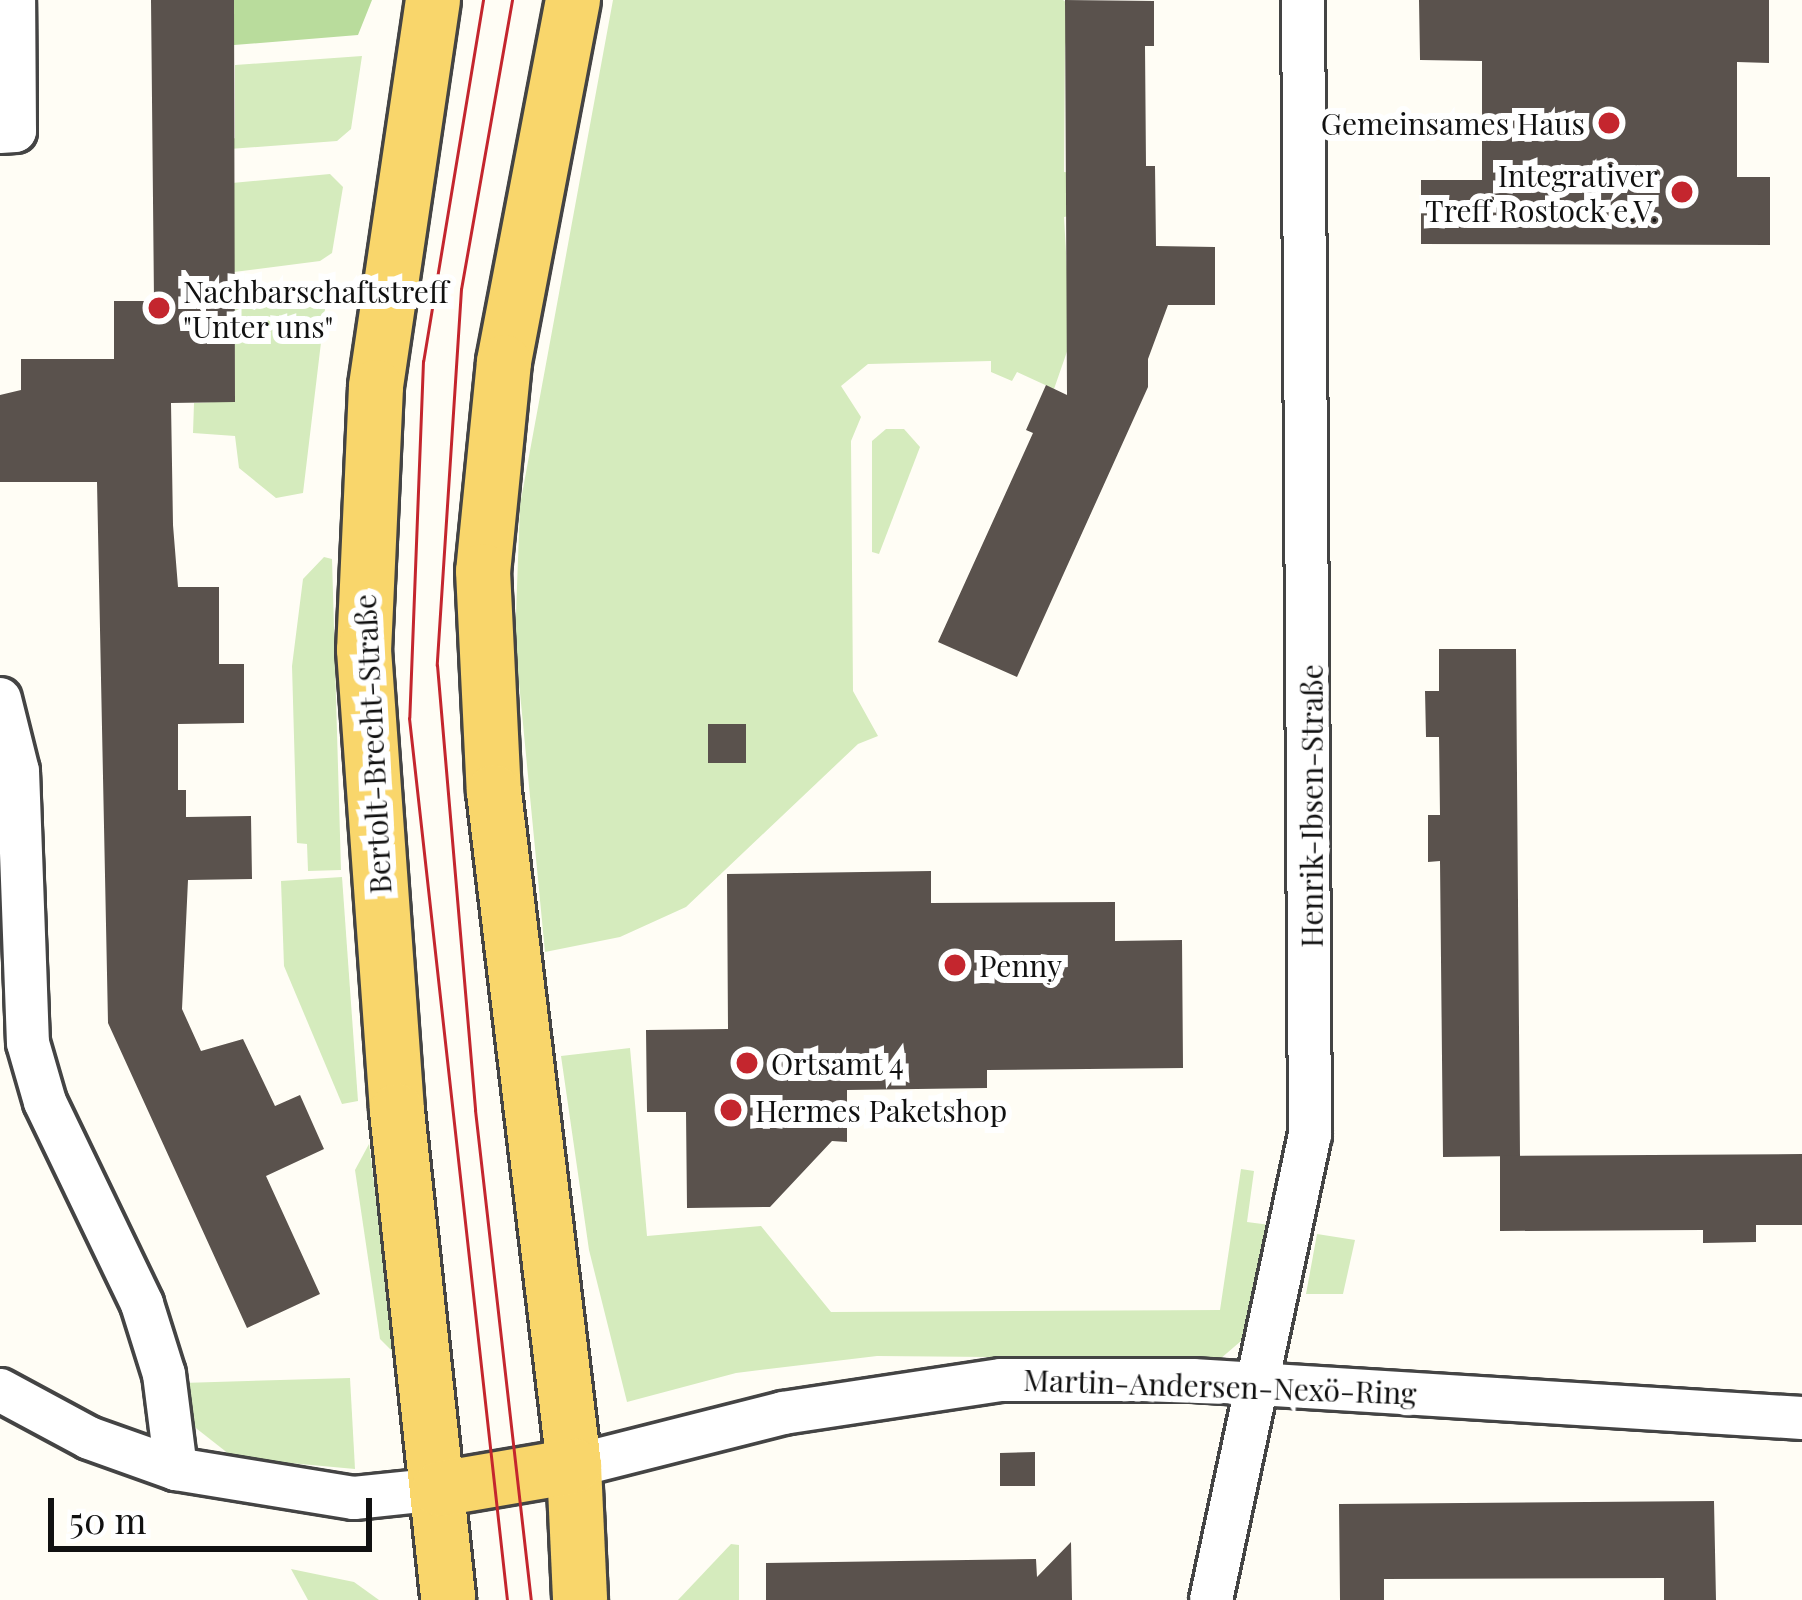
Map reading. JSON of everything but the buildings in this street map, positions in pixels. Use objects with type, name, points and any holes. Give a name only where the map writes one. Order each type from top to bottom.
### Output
[{"type":"main road","name":"Bertolt-Brecht-Straße","points":[[433,0],[376,387],[364,650],[397,1111],[448,1600]]},
{"type":"main road","points":[[573,0],[504,362],[483,571],[494,792],[574,1466],[580,1600]]},
{"type":"main road","points":[[439,1490],[574,1466]]},
{"type":"street","points":[[0,132],[15,131],[14,0]]},
{"type":"street","name":"Henrik-Ibsen-Straße","points":[[1211,1600],[1226,1504],[1260,1384],[1310,1135],[1303,0]]},
{"type":"street","points":[[0,699],[18,771],[28,1043],[45,1102],[142,1304],[164,1374],[176,1469]]},
{"type":"street","name":"Martin-Andersen-Nexö-Ring","points":[[574,1466],[906,1389],[1089,1378],[1802,1418]]},
{"type":"street","points":[[0,1390],[89,1438],[176,1469],[354,1498],[439,1490]]},
{"type":"green space","points":[[234,0],[372,0],[358,35],[234,45]]},
{"type":"green space","points":[[613,0],[1063,0],[1073,7],[1065,47],[1064,172],[1074,173],[1074,215],[1064,217],[1071,340],[1054,389],[1017,372],[1012,381],[991,372],[991,361],[868,364],[841,386],[861,417],[851,441],[853,691],[878,736],[858,744],[686,907],[620,937],[545,952],[515,641],[520,505]]},
{"type":"green space","points":[[362,56],[351,129],[337,141],[216,150],[235,138],[235,65]]},
{"type":"green space","points":[[330,174],[343,187],[332,253],[320,261],[234,272],[232,183]]},
{"type":"green space","points":[[328,284],[303,493],[276,498],[239,468],[235,436],[193,433],[194,403],[235,401],[234,294]]},
{"type":"green space","points":[[886,429],[904,429],[920,447],[879,554],[872,552],[872,441]]},
{"type":"green space","points":[[324,557],[332,559],[341,870],[308,871],[307,844],[297,843],[292,666],[303,579]]},
{"type":"green space","points":[[342,877],[358,1101],[342,1104],[284,966],[281,881]]},
{"type":"green space","points":[[630,1048],[647,1236],[761,1226],[831,1312],[1220,1310],[1241,1169],[1254,1171],[1247,1222],[1278,1226],[1248,1335],[1220,1359],[877,1356],[736,1373],[627,1402],[589,1250],[561,1056]]},
{"type":"green space","points":[[369,1144],[396,1355],[380,1339],[355,1170]]},
{"type":"green space","points":[[1317,1234],[1355,1240],[1343,1294],[1306,1294]]},
{"type":"green space","points":[[350,1378],[355,1469],[234,1458],[192,1425],[182,1383]]},
{"type":"green space","points":[[731,1544],[739,1545],[739,1600],[678,1600]]},
{"type":"green space","points":[[291,1569],[354,1582],[379,1600],[308,1600]]},
{"type":"tram line","points":[[483,0],[423,361],[409,718],[507,1600]]},
{"type":"tram line","points":[[512,0],[461,289],[437,665],[475,1110],[531,1600]]},
{"type":"place","name":"Gemeinsames Haus","points":[[1609,123]]},
{"type":"place","name":"Integrativer Treff Rostock e.V.","points":[[1682,192]]},
{"type":"place","name":"Nachbarschaftstreff \"Unter uns\"","points":[[159,308]]},
{"type":"place","name":"Penny","points":[[955,965]]},
{"type":"place","name":"Ortsamt 4","points":[[747,1063]]},
{"type":"place","name":"Hermes Paketshop","points":[[731,1110]]}]
